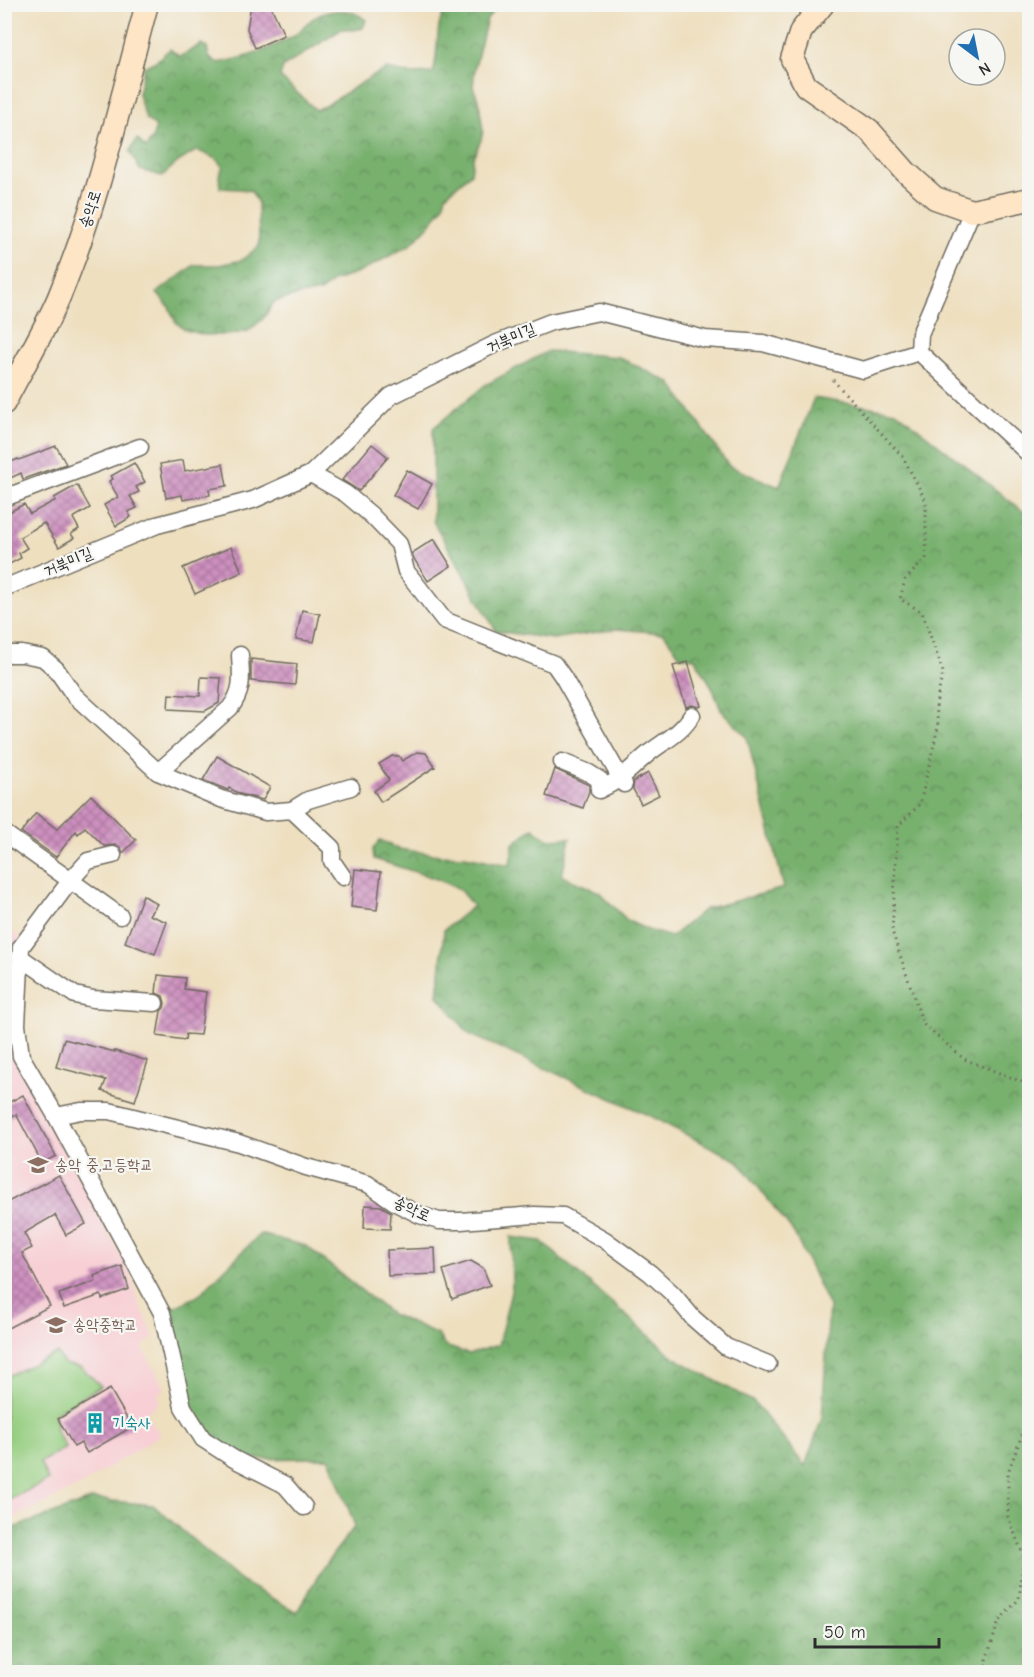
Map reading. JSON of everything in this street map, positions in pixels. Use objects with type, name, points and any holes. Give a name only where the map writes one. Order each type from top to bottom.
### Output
[{"type":"main road","points":[[4,384],[59,277],[86,202],[139,4]]},
{"type":"main road","name":"송악로","points":[[4,403],[58,300],[71,266],[99,183],[147,4]]},
{"type":"main road","points":[[823,4],[801,31],[792,59],[806,86],[869,130],[906,172],[935,198],[972,212],[1029,199]]},
{"type":"street","points":[[972,212],[920,334],[919,352],[1029,455]]},
{"type":"street","name":"거북미길","points":[[4,588],[157,525],[253,500],[311,474],[391,396],[495,344],[551,322],[599,312],[705,339],[763,343],[863,370],[919,352]]},
{"type":"street","points":[[4,498],[140,447]]},
{"type":"street","points":[[311,474],[346,494],[371,515],[399,544],[406,571],[444,620],[554,664],[622,782]]},
{"type":"street","points":[[4,654],[22,654],[43,658],[56,669],[74,695],[158,772],[221,799],[266,812],[292,810],[308,800],[351,787]]},
{"type":"street","points":[[158,772],[230,708],[236,700],[242,687],[240,655]]},
{"type":"street","points":[[562,762],[600,780],[599,790],[622,782],[648,754],[681,730],[692,715]]},
{"type":"street","points":[[292,810],[332,848],[332,861],[343,877]]},
{"type":"street","points":[[4,833],[120,916]]},
{"type":"street","points":[[113,855],[88,861],[70,881],[21,947],[17,1025],[21,1056],[56,1116],[162,1313],[183,1407],[203,1438],[234,1459],[285,1485],[304,1507]]},
{"type":"street","points":[[20,957],[75,995],[93,999],[155,1003]]},
{"type":"street","name":"송악로","points":[[56,1116],[81,1111],[109,1111],[238,1143],[306,1167],[368,1184],[396,1203],[420,1215],[439,1221],[534,1215],[563,1216],[605,1239],[650,1273],[673,1294],[693,1318],[726,1347],[768,1364]]},
{"type":"path","points":[[812,356],[903,457],[926,501],[926,558],[905,580],[900,599],[922,612],[943,672],[936,704],[938,727],[920,804],[898,826],[892,931],[923,1024],[964,1059],[1029,1085]]},
{"type":"path","points":[[987,1672],[986,1660],[999,1621],[1019,1599],[1024,1557],[1008,1516],[1008,1472],[1025,1427],[1026,1396],[1029,1388]]},
{"type":"shaded area","name":"송악 중,고등학교","points":[[4,926],[20,938],[13,969],[13,1057],[130,1273],[135,1293],[154,1337],[142,1347],[165,1389],[157,1395],[160,1401],[146,1413],[160,1435],[81,1485],[5,1523]]},
{"type":"green space","points":[[448,5],[498,5],[487,19],[475,66],[473,87],[479,102],[483,131],[473,158],[471,173],[446,195],[443,207],[429,226],[410,245],[360,272],[334,281],[320,292],[274,302],[263,319],[248,331],[229,335],[206,335],[185,330],[175,321],[169,307],[157,293],[194,265],[219,265],[242,260],[259,246],[258,203],[251,191],[220,188],[219,175],[223,167],[216,159],[197,150],[162,176],[140,170],[130,151],[137,139],[146,148],[156,127],[146,119],[138,94],[144,67],[156,61],[170,49],[180,57],[201,44],[207,47],[209,57],[216,63],[236,60],[292,37],[312,19],[327,12],[343,11],[359,15],[366,20],[363,28],[342,29],[283,67],[280,77],[316,110],[387,69],[411,74],[433,73],[440,21]]},
{"type":"green space","points":[[548,351],[619,357],[671,383],[729,466],[779,487],[814,398],[896,411],[1029,516],[1029,1672],[5,1672],[5,1531],[93,1499],[153,1505],[240,1581],[297,1612],[323,1567],[355,1526],[329,1458],[234,1459],[191,1420],[162,1313],[198,1296],[260,1234],[306,1246],[391,1314],[438,1335],[445,1346],[469,1354],[498,1345],[512,1288],[511,1237],[541,1241],[675,1358],[754,1402],[805,1466],[822,1418],[829,1307],[794,1233],[738,1161],[650,1116],[469,1034],[438,996],[444,930],[473,906],[458,888],[374,859],[373,849],[380,840],[398,849],[465,856],[510,865],[513,844],[533,828],[548,839],[570,838],[562,876],[599,892],[628,921],[671,937],[705,909],[784,888],[747,737],[721,710],[712,687],[695,658],[680,656],[664,633],[617,629],[553,639],[496,631],[433,521],[433,428],[485,385]]},
{"type":"green space","points":[[57,1353],[64,1364],[82,1368],[101,1386],[55,1413],[56,1431],[66,1448],[40,1462],[48,1480],[5,1502],[5,1377]]},
{"type":"building","points":[[251,4],[270,4],[284,35],[255,48],[247,29]]},
{"type":"building","points":[[372,444],[388,457],[359,491],[342,480]]},
{"type":"building","points":[[56,446],[66,464],[23,479],[21,473],[4,481],[4,465]]},
{"type":"building","points":[[183,460],[185,471],[223,464],[227,486],[209,489],[210,495],[183,500],[182,495],[166,498],[160,464]]},
{"type":"building","points":[[134,463],[145,482],[136,487],[139,492],[130,496],[137,508],[128,512],[131,517],[116,526],[104,505],[118,497],[109,481],[113,479],[111,476]]},
{"type":"building","points":[[407,470],[432,484],[418,509],[393,495]]},
{"type":"building","points":[[77,485],[90,508],[73,518],[79,529],[71,534],[74,538],[59,547],[44,523],[20,537],[27,548],[19,553],[21,558],[4,567],[4,515],[24,504],[30,514]]},
{"type":"building","points":[[434,539],[451,566],[428,581],[412,553]]},
{"type":"building","points":[[231,547],[242,572],[195,594],[183,568]]},
{"type":"building","points":[[302,610],[320,614],[314,642],[296,639]]},
{"type":"building","points":[[251,659],[297,664],[295,685],[251,681]]},
{"type":"building","points":[[688,662],[701,706],[699,707],[692,705],[686,707],[673,666]]},
{"type":"building","points":[[201,677],[221,678],[219,703],[205,711],[168,709],[169,694],[200,696]]},
{"type":"building","points":[[417,752],[426,753],[435,767],[381,802],[374,791],[389,780],[379,764],[392,756],[399,756],[402,761]]},
{"type":"building","points":[[217,756],[270,787],[263,800],[203,780]]},
{"type":"building","points":[[555,769],[589,785],[583,808],[546,796]]},
{"type":"building","points":[[648,773],[659,795],[641,804],[633,789],[634,781]]},
{"type":"building","points":[[91,795],[136,840],[123,853],[117,845],[104,846],[85,827],[78,834],[76,831],[56,857],[21,832],[36,813],[57,829]]},
{"type":"building","points":[[355,869],[381,872],[377,910],[351,907]]},
{"type":"building","points":[[143,895],[157,904],[149,915],[167,922],[155,954],[125,942]]},
{"type":"building","points":[[158,975],[185,978],[184,989],[206,992],[200,1035],[186,1034],[185,1040],[157,1036],[161,1011],[165,1003],[163,996],[156,993]]},
{"type":"building","points":[[64,1039],[148,1061],[135,1101],[102,1091],[106,1080],[56,1067]]},
{"type":"building","points":[[23,1095],[56,1156],[42,1163],[16,1114],[4,1120],[4,1105]]},
{"type":"building","points":[[59,1175],[86,1224],[66,1235],[55,1215],[24,1233],[32,1248],[22,1253],[50,1306],[4,1330],[4,1204]]},
{"type":"building","points":[[365,1205],[381,1206],[391,1212],[390,1229],[364,1228]]},
{"type":"building","points":[[435,1248],[436,1274],[388,1276],[387,1250]]},
{"type":"building","points":[[471,1261],[483,1268],[490,1285],[452,1299],[443,1270]]},
{"type":"building","points":[[122,1266],[129,1289],[102,1299],[101,1295],[64,1308],[59,1294],[96,1281],[94,1276]]},
{"type":"building","name":"기숙사","points":[[110,1389],[132,1427],[87,1453],[81,1443],[74,1447],[58,1419]]},
{"type":"place","name":"송악 중,고등학교","points":[[38,1165]]},
{"type":"place","name":"송악중학교","points":[[56,1325]]},
{"type":"place","name":"기숙사","points":[[95,1423]]}]
